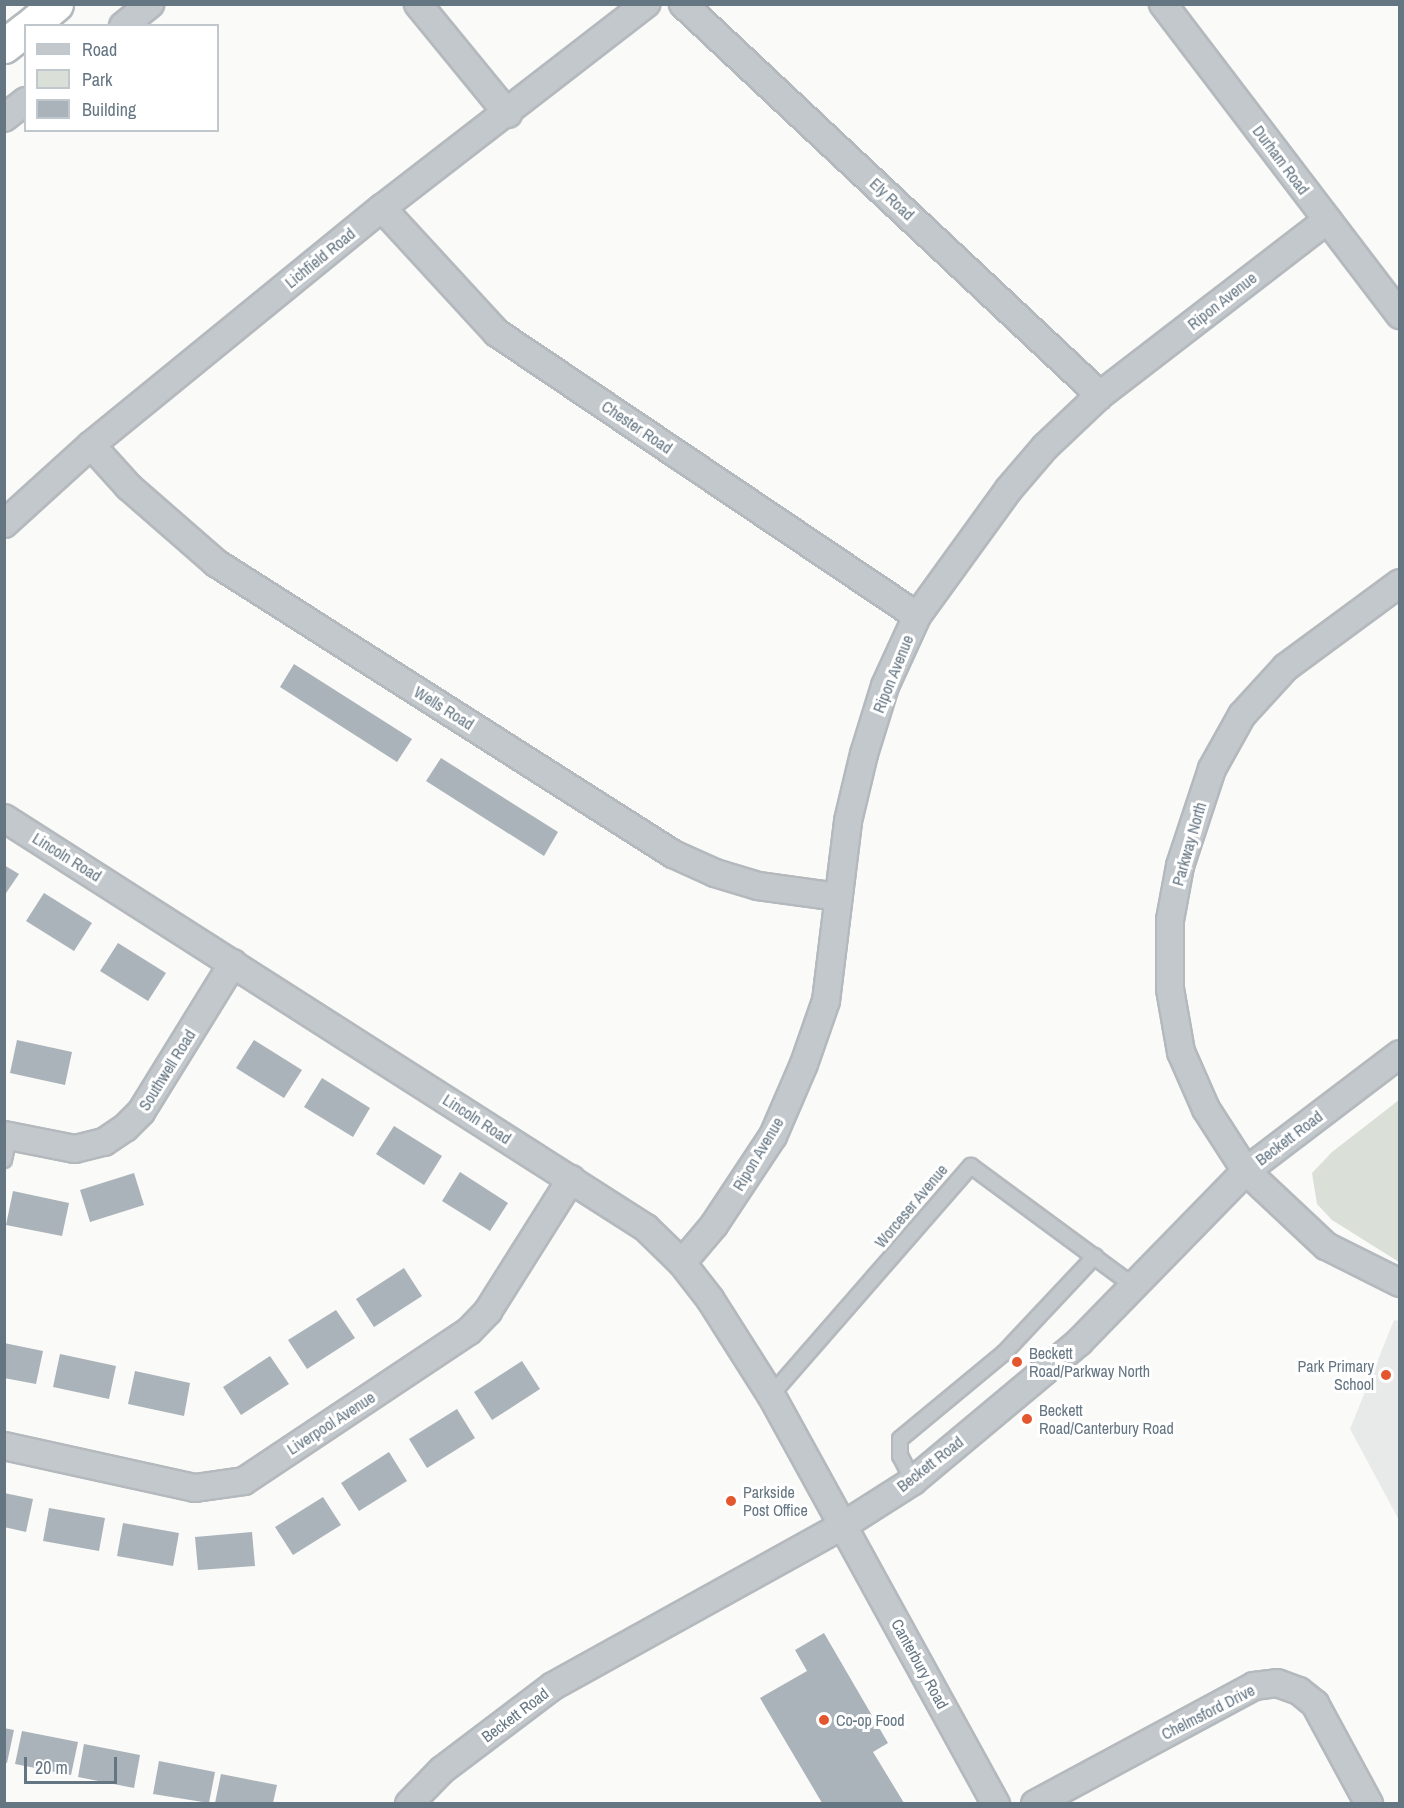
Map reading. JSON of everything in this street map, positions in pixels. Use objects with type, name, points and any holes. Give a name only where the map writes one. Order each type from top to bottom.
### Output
[{"type":"highway","points":[[32,24],[56,4]]},
{"type":"highway","points":[[4,46],[24,31]]},
{"type":"street","points":[[125,24],[150,4]]},
{"type":"street","points":[[418,4],[508,114]]},
{"type":"street","name":"Lichfield Road","points":[[4,524],[91,445],[382,208],[508,114],[646,4]]},
{"type":"street","name":"Ely Road","points":[[683,4],[1100,395]]},
{"type":"street","name":"Durham Road","points":[[1163,4],[1400,315]]},
{"type":"street","points":[[4,118],[24,103]]},
{"type":"street","name":"Chester Road","points":[[382,208],[497,333],[917,616]]},
{"type":"street","name":"Ripon Avenue","points":[[682,1263],[714,1225],[773,1136],[804,1064],[826,1001],[837,897],[864,754],[885,686],[917,616],[1009,489],[1100,395],[1327,220]]},
{"type":"street","name":"Wells Road","points":[[91,445],[129,487],[216,563],[673,854],[715,873],[758,886],[837,897]]},
{"type":"street","name":"Parkway North","points":[[1400,583],[1286,667],[1242,715],[1212,769],[1180,866],[1170,932],[1170,989],[1181,1052],[1206,1109],[1246,1171],[1326,1246],[1400,1283]]},
{"type":"street","name":"Lincoln Road","points":[[4,818],[646,1228],[682,1263],[710,1299],[771,1395],[844,1525]]},
{"type":"street","name":"Southwell Road","points":[[6,1144],[75,1149],[104,1142],[125,1128],[141,1112],[233,963]]},
{"type":"street","name":"Beckett Road","points":[[409,1803],[442,1770],[553,1686],[844,1525],[913,1481],[1079,1342],[1131,1284],[1246,1171],[1400,1054]]},
{"type":"street","name":"Liverpool Avenue","points":[[4,1446],[195,1488],[244,1481],[469,1331],[488,1311],[571,1179]]},
{"type":"street","name":"Canterbury Road","points":[[844,1525],[996,1803]]},
{"type":"street","name":"Chelmsford Drive","points":[[1035,1803],[1254,1686],[1277,1683],[1299,1691],[1315,1704],[1369,1803]]},
{"type":"lane","name":"Worceser Avenue","points":[[771,1395],[971,1166],[1131,1284]]},
{"type":"lane","points":[[913,1481],[900,1456],[900,1439],[1004,1353],[1095,1256]]},
{"type":"shaded area","name":"Park Primary School","points":[[1394,1320],[1400,1321],[1399,1520],[1350,1429]]},
{"type":"green space","points":[[1399,1100],[1399,1262],[1332,1220],[1317,1204],[1312,1173],[1332,1152]]},
{"type":"building","points":[[294,664],[412,739],[397,762],[280,687]]},
{"type":"building","points":[[441,758],[558,832],[544,856],[426,781]]},
{"type":"building","points":[[4,865],[19,874],[4,896]]},
{"type":"building","points":[[44,893],[92,923],[74,951],[26,921]]},
{"type":"building","points":[[118,943],[166,973],[148,1001],[100,971]]},
{"type":"building","points":[[17,1040],[72,1052],[65,1085],[10,1073]]},
{"type":"building","points":[[254,1040],[302,1070],[284,1098],[236,1068]]},
{"type":"building","points":[[322,1078],[370,1108],[353,1137],[304,1107]]},
{"type":"building","points":[[394,1126],[442,1156],[424,1185],[376,1154]]},
{"type":"building","points":[[460,1172],[508,1203],[490,1231],[442,1201]]},
{"type":"building","points":[[134,1173],[144,1205],[90,1222],[80,1190]]},
{"type":"building","points":[[13,1191],[69,1203],[62,1236],[6,1225]]},
{"type":"building","points":[[404,1268],[422,1296],[374,1327],[356,1299]]},
{"type":"building","points":[[336,1310],[355,1338],[307,1369],[288,1340]]},
{"type":"building","points":[[4,1343],[43,1351],[36,1384],[4,1378]]},
{"type":"building","points":[[60,1354],[116,1366],[109,1399],[53,1387]]},
{"type":"building","points":[[270,1356],[289,1384],[241,1415],[223,1387]]},
{"type":"building","points":[[522,1361],[540,1389],[492,1420],[474,1392]]},
{"type":"building","points":[[135,1371],[190,1383],[184,1416],[128,1404]]},
{"type":"building","points":[[457,1409],[475,1438],[427,1468],[409,1439]]},
{"type":"building","points":[[389,1452],[407,1481],[359,1511],[341,1483]]},
{"type":"building","points":[[4,1493],[33,1499],[26,1532],[4,1527]]},
{"type":"building","points":[[323,1497],[341,1525],[293,1555],[275,1527]]},
{"type":"building","points":[[49,1508],[105,1518],[99,1551],[43,1541]]},
{"type":"building","points":[[123,1523],[179,1533],[173,1566],[117,1556]]},
{"type":"building","points":[[252,1532],[255,1566],[198,1570],[195,1537]]},
{"type":"building","name":"Co-op Food","points":[[824,1633],[888,1743],[873,1752],[904,1803],[822,1803],[760,1698],[807,1671],[795,1650]]},
{"type":"building","points":[[4,1728],[14,1730],[7,1763],[4,1762]]},
{"type":"building","points":[[22,1731],[78,1742],[71,1775],[15,1764]]},
{"type":"building","points":[[84,1744],[140,1755],[134,1788],[78,1777]]},
{"type":"building","points":[[159,1761],[215,1772],[209,1803],[153,1794]]},
{"type":"building","points":[[221,1774],[277,1785],[273,1803],[215,1803]]},
{"type":"place","name":"Beckett Road/Parkway North","points":[[1017,1362]]},
{"type":"place","name":"Park Primary School","points":[[1386,1375]]},
{"type":"place","name":"Beckett Road/Canterbury Road","points":[[1027,1419]]},
{"type":"place","name":"Parkside Post Office","points":[[731,1501]]},
{"type":"place","name":"Co-op Food","points":[[824,1720]]}]
